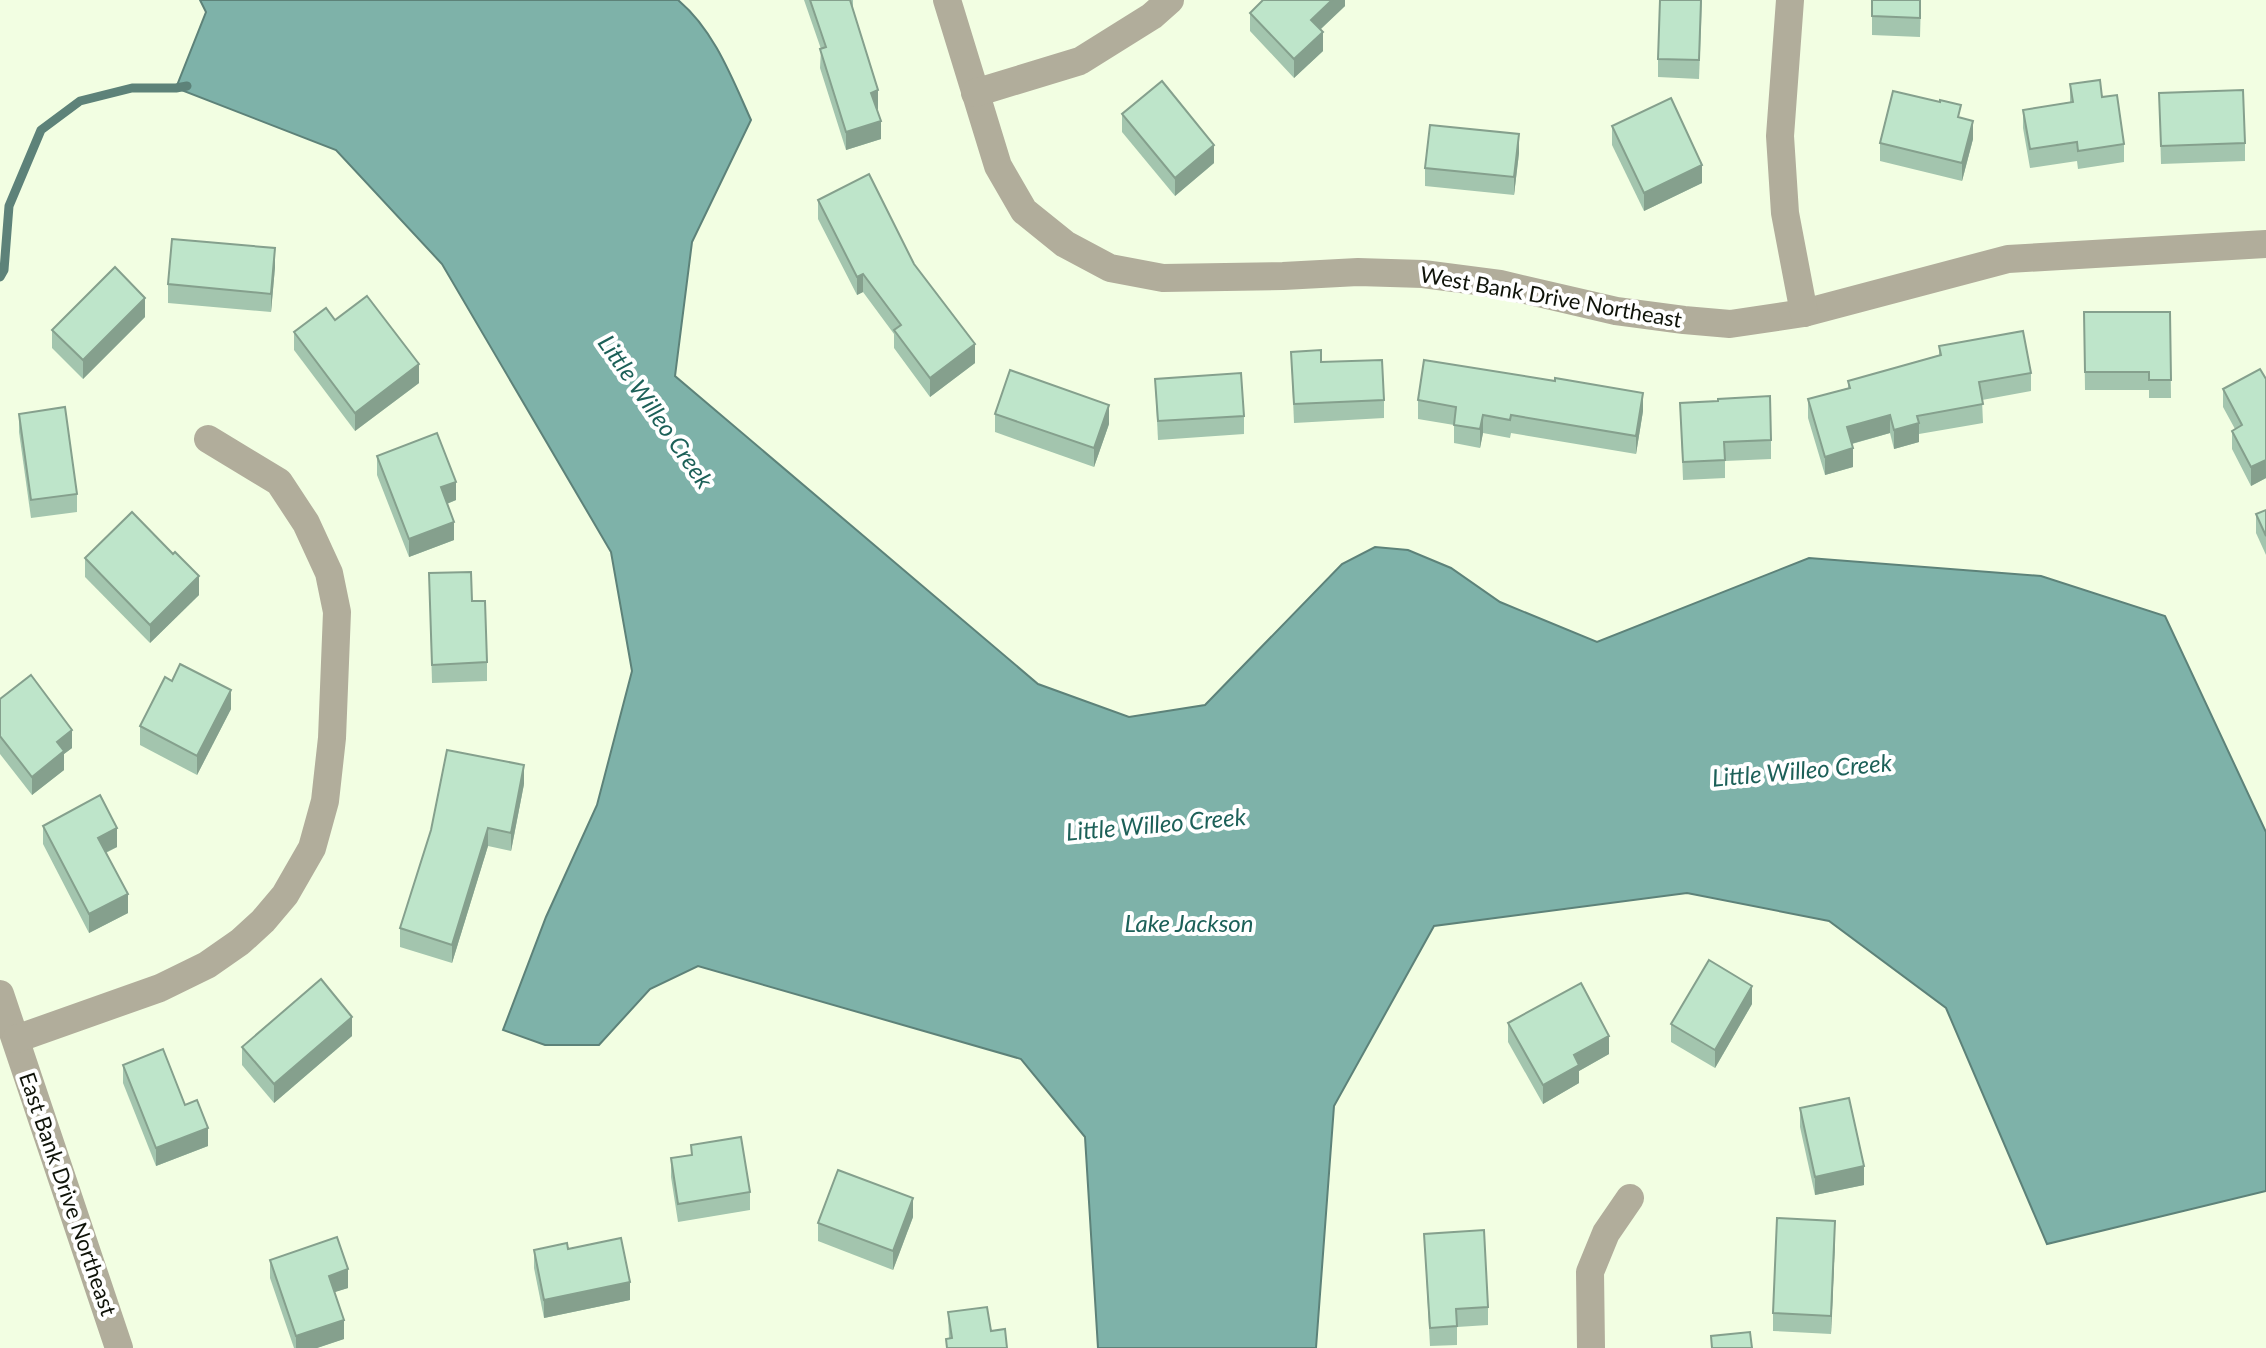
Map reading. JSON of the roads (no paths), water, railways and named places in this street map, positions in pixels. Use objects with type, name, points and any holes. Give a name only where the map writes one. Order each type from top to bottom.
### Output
[{"type":"street","name":"West Bank Drive Northeast","points":[[947,0],[998,166],[1024,211],[1065,244],[1110,268],[1163,278],[1358,272],[1423,274],[1500,284],[1616,311],[1730,324],[1804,313],[2008,259],[2266,244]]},
{"type":"street","points":[[975,93],[1080,61],[1152,16],[1170,0]]},
{"type":"street","points":[[1790,0],[1780,136],[1785,213],[1804,313]]},
{"type":"street","points":[[16,1039],[160,988],[207,965],[263,921],[285,895],[312,848],[325,801],[332,738],[337,612],[329,573],[306,523],[279,482],[208,439]]},
{"type":"street","name":"East Bank Drive Northeast","points":[[0,994],[119,1348]]},
{"type":"street","points":[[1591,1348],[1590,1272],[1606,1233],[1630,1198]]},
{"type":"water","name":"Lake Jackson","points":[[200,0],[678,0],[712,40],[751,120],[692,242],[675,376],[1038,684],[1129,717],[1205,705],[1342,564],[1375,547],[1408,550],[1451,568],[1500,602],[1597,642],[1809,558],[2041,576],[2165,616],[2266,832],[2266,1191],[2047,1244],[1946,1008],[1829,921],[1687,893],[1434,926],[1334,1106],[1316,1348],[1098,1348],[1085,1137],[1021,1059],[698,966],[650,989],[599,1045],[545,1045],[503,1030],[546,917],[597,805],[632,671],[611,552],[442,264],[336,150],[176,88],[206,12]]},
{"type":"waterway","name":"Little Willeo Creek","points":[[0,277],[4,270],[9,206],[41,130],[80,101],[132,88],[187,86]]}]
